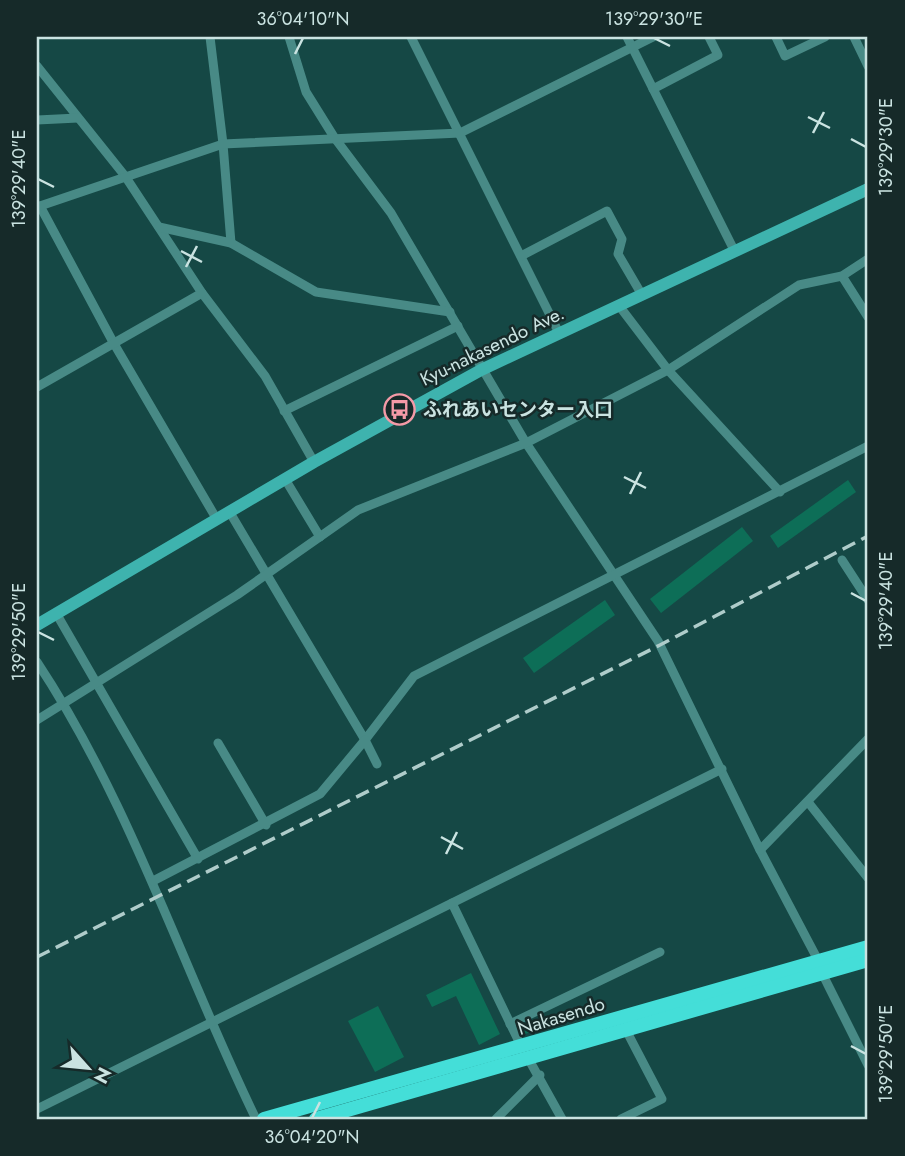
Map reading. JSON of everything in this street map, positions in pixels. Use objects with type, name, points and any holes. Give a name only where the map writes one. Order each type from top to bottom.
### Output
[{"type":"highway","name":"Nakasendo","points":[[264,1119],[626,1030],[820,967],[868,947]]},
{"type":"highway","name":"Nakasendo","points":[[316,1119],[525,1053],[820,967],[868,960]]},
{"type":"main road","name":"Kyu-nakasendo Ave.","points":[[37,625],[216,518],[481,370],[868,189]]},
{"type":"street","points":[[210,37],[231,243]]},
{"type":"street","points":[[289,37],[306,92],[334,137],[391,212],[526,443],[658,641],[868,1065]]},
{"type":"street","points":[[411,37],[559,333]]},
{"type":"street","points":[[627,37],[735,252]]},
{"type":"street","points":[[216,518],[38,207],[223,144],[460,133],[653,37]]},
{"type":"street","points":[[653,89],[718,55],[709,37]]},
{"type":"street","points":[[776,37],[785,56],[825,37]]},
{"type":"street","points":[[854,37],[868,66]]},
{"type":"street","points":[[37,66],[125,176],[202,293],[265,376],[314,462]]},
{"type":"street","points":[[37,120],[78,118]]},
{"type":"street","points":[[521,256],[607,211],[622,239],[618,254],[642,295]]},
{"type":"street","points":[[159,227],[231,243],[316,292],[450,312]]},
{"type":"street","points":[[37,720],[98,684],[358,510],[526,443],[668,370],[799,285],[842,276],[868,259]]},
{"type":"street","points":[[842,276],[868,317]]},
{"type":"street","points":[[37,387],[202,293]]},
{"type":"street","points":[[620,307],[668,370],[780,492]]},
{"type":"street","points":[[284,411],[458,326]]},
{"type":"street","points":[[153,881],[266,825],[320,794],[414,676],[868,446]]},
{"type":"street","points":[[285,479],[320,537]]},
{"type":"street","points":[[229,511],[377,764]]},
{"type":"street","points":[[842,559],[868,600]]},
{"type":"street","points":[[56,613],[198,859]]},
{"type":"street","points":[[37,662],[65,705],[153,881],[256,1119]]},
{"type":"street","points":[[760,850],[868,739]]},
{"type":"street","points":[[218,743],[266,825]]},
{"type":"street","points":[[37,1109],[722,769]]},
{"type":"street","points":[[808,802],[868,878]]},
{"type":"street","points":[[452,903],[510,1024],[562,1119]]},
{"type":"street","points":[[510,1024],[660,952]]},
{"type":"street","points":[[621,1119],[662,1099],[626,1030]]},
{"type":"street","points":[[496,1119],[540,1075]]},
{"type":"building","points":[[848,480],[856,492],[778,548],[770,536]]},
{"type":"building","points":[[742,527],[753,541],[661,613],[650,599]]},
{"type":"building","points":[[605,600],[615,615],[534,673],[523,658]]},
{"type":"building","points":[[471,973],[500,1034],[479,1045],[456,996],[432,1007],[426,995]]},
{"type":"building","points":[[378,1006],[404,1057],[375,1072],[348,1021]]},
{"type":"building","points":[[535,1020],[538,1029],[523,1035],[520,1027]]},
{"type":"railway","points":[[37,957],[660,645],[868,536]]},
{"type":"place","name":"ふれあいセンター入口","points":[[400,409]]}]
